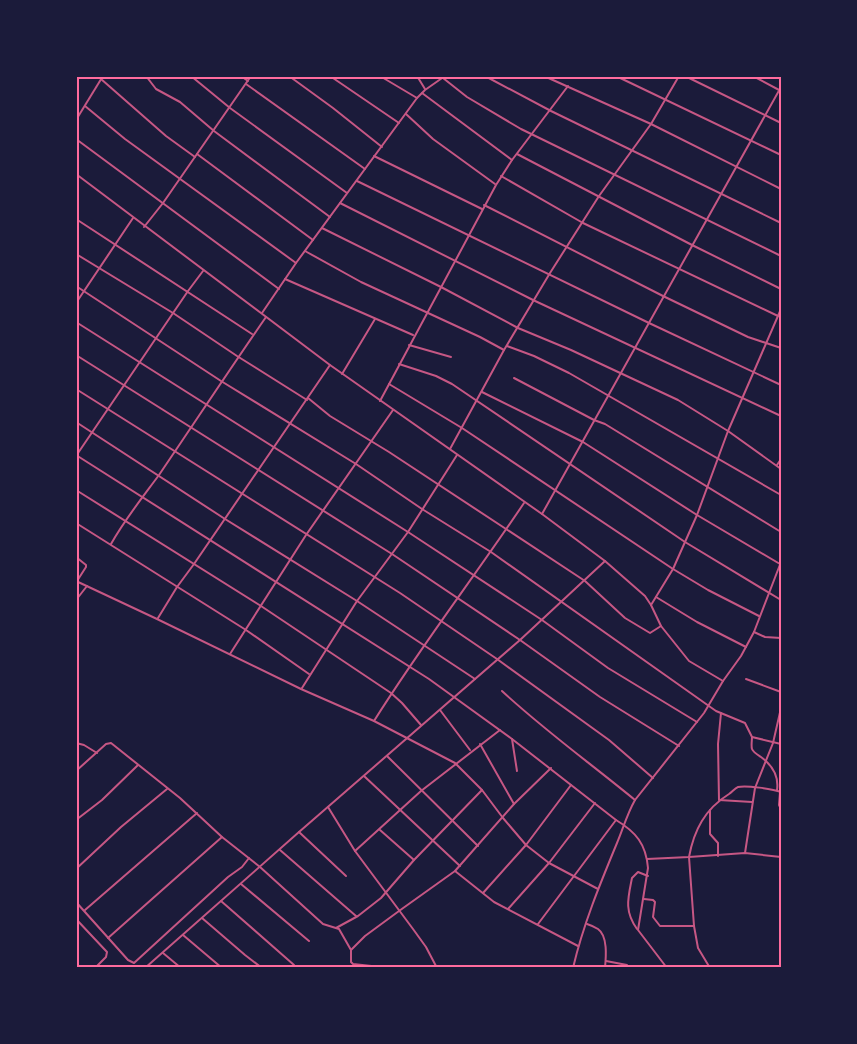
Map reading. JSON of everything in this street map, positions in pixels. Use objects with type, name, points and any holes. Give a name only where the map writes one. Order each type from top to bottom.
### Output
[{"type":"street","points":[[146,76],[156,89],[180,102],[214,131],[330,217]]},
{"type":"street","points":[[191,76],[230,108],[347,193]]},
{"type":"street","points":[[241,76],[248,81]]},
{"type":"street","points":[[144,227],[163,203],[251,76]]},
{"type":"street","points":[[289,76],[382,147]]},
{"type":"street","points":[[330,76],[399,123]]},
{"type":"street","points":[[380,76],[417,98]]},
{"type":"street","points":[[417,76],[425,90]]},
{"type":"street","points":[[485,76],[551,111],[781,223]]},
{"type":"street","points":[[544,76],[650,124],[781,189]]},
{"type":"street","points":[[616,76],[781,155]]},
{"type":"street","points":[[450,449],[533,300],[599,196],[632,151],[680,76]]},
{"type":"street","points":[[685,76],[781,123]]},
{"type":"street","points":[[542,514],[780,89],[753,76]]},
{"type":"street","points":[[76,120],[102,77],[166,136],[195,157]]},
{"type":"street","points":[[262,313],[296,263],[417,98],[444,77],[454,88],[483,107],[533,134],[781,256]]},
{"type":"street","points":[[246,84],[365,168]]},
{"type":"street","points":[[380,401],[501,176],[568,86]]},
{"type":"street","points":[[422,93],[512,160]]},
{"type":"street","points":[[85,106],[125,139],[296,263]]},
{"type":"street","points":[[406,114],[433,139],[496,185]]},
{"type":"street","points":[[76,139],[278,289]]},
{"type":"street","points":[[197,154],[313,240]]},
{"type":"street","points":[[517,154],[781,289]]},
{"type":"street","points":[[374,156],[482,209]]},
{"type":"street","points":[[76,174],[342,374],[542,514],[605,561],[637,587],[651,605],[660,626],[689,661],[723,681]]},
{"type":"street","points":[[501,176],[583,223],[678,270],[778,316]]},
{"type":"street","points":[[357,181],[781,385]]},
{"type":"street","points":[[340,203],[533,300],[781,416]]},
{"type":"street","points":[[484,205],[748,337],[781,348]]},
{"type":"street","points":[[76,303],[133,218]]},
{"type":"street","points":[[76,219],[253,335]]},
{"type":"street","points":[[322,228],[441,287],[518,328],[621,372],[678,400],[728,431],[781,469]]},
{"type":"street","points":[[305,251],[360,282],[480,337],[504,350]]},
{"type":"street","points":[[76,254],[308,399],[330,416],[507,529],[585,581],[625,618],[650,633],[660,626]]},
{"type":"street","points":[[204,270],[155,338],[76,455],[410,667],[500,730],[634,832],[648,859],[648,876],[638,930]]},
{"type":"street","points":[[285,279],[414,336]]},
{"type":"street","points":[[76,286],[221,381],[356,464],[422,509],[491,552],[709,706],[748,725],[752,737],[753,752],[766,760],[777,777],[777,790]]},
{"type":"street","points":[[651,605],[673,569],[697,515],[728,431],[765,342],[781,309]]},
{"type":"street","points":[[111,544],[124,520],[158,475],[237,356],[266,317]]},
{"type":"street","points":[[342,374],[375,319]]},
{"type":"street","points":[[76,322],[408,532],[542,620],[608,668],[697,722]]},
{"type":"street","points":[[409,346],[451,357]]},
{"type":"street","points":[[507,346],[548,362],[781,495]]},
{"type":"street","points":[[76,355],[392,554],[459,598],[600,697],[679,746]]},
{"type":"street","points":[[399,364],[445,380],[685,542],[781,600]]},
{"type":"street","points":[[158,618],[177,587],[226,519],[330,365]]},
{"type":"street","points":[[514,378],[605,424],[781,532]]},
{"type":"street","points":[[389,384],[462,428],[673,569],[708,590],[760,616]]},
{"type":"street","points":[[76,389],[374,576],[497,659],[609,740],[653,778]]},
{"type":"street","points":[[482,392],[583,442],[697,515],[780,564],[754,632],[746,647],[709,706],[634,800],[598,889],[578,946],[573,968]]},
{"type":"street","points":[[230,654],[306,535],[393,410]]},
{"type":"street","points":[[76,422],[226,519],[292,559],[475,679]]},
{"type":"street","points":[[301,688],[357,601],[408,532],[458,455]]},
{"type":"street","points":[[776,466],[781,459]]},
{"type":"street","points":[[76,490],[261,606],[392,693],[421,725]]},
{"type":"street","points":[[374,721],[424,645],[459,598],[524,503]]},
{"type":"street","points":[[76,523],[246,630],[309,674]]},
{"type":"street","points":[[76,557],[86,565],[77,581],[408,737],[455,763],[482,790],[526,845],[549,863],[598,889]]},
{"type":"street","points":[[145,968],[520,640],[605,561]]},
{"type":"street","points":[[76,600],[87,586]]},
{"type":"street","points":[[656,597],[697,622],[746,647]]},
{"type":"street","points":[[754,632],[765,637],[781,638]]},
{"type":"street","points":[[746,679],[781,692]]},
{"type":"street","points":[[502,691],[536,723],[580,755],[634,800]]},
{"type":"street","points":[[745,853],[755,788],[773,743],[781,708]]},
{"type":"street","points":[[440,710],[470,751]]},
{"type":"street","points":[[719,800],[718,744],[721,713]]},
{"type":"street","points":[[355,851],[400,809],[455,763],[500,730]]},
{"type":"street","points":[[752,737],[781,744]]},
{"type":"street","points":[[512,739],[517,772]]},
{"type":"street","points":[[76,743],[84,745],[96,753]]},
{"type":"street","points":[[76,771],[106,744],[111,743],[197,813],[323,924],[339,929],[350,950],[351,962],[356,966],[366,965],[390,968]]},
{"type":"street","points":[[480,744],[514,804]]},
{"type":"street","points":[[387,756],[478,846]]},
{"type":"street","points":[[76,820],[102,800],[138,765]]},
{"type":"street","points":[[350,950],[364,936],[455,871],[514,804],[551,768]]},
{"type":"street","points":[[364,776],[460,866]]},
{"type":"street","points":[[482,893],[526,845],[572,785]]},
{"type":"street","points":[[710,968],[698,948],[694,926],[689,858],[692,842],[697,830],[704,817],[719,800],[738,787],[777,790],[781,792],[779,805],[781,809]]},
{"type":"street","points":[[76,869],[121,827],[167,789]]},
{"type":"street","points":[[336,928],[358,916],[387,891],[414,860],[482,790]]},
{"type":"street","points":[[719,800],[753,802]]},
{"type":"street","points":[[508,909],[549,863],[595,803]]},
{"type":"street","points":[[328,807],[355,851],[387,891],[398,911],[422,941],[437,968]]},
{"type":"street","points":[[710,810],[710,834],[718,843],[718,856]]},
{"type":"street","points":[[84,910],[197,813]]},
{"type":"street","points":[[537,925],[616,820]]},
{"type":"street","points":[[379,830],[414,860]]},
{"type":"street","points":[[299,832],[346,876]]},
{"type":"street","points":[[108,938],[222,837]]},
{"type":"street","points":[[279,850],[356,916]]},
{"type":"street","points":[[648,859],[689,858],[745,853],[781,856]]},
{"type":"street","points":[[76,902],[128,960],[134,963],[249,858]]},
{"type":"street","points":[[455,871],[482,893],[508,909],[578,946]]},
{"type":"street","points":[[648,876],[638,872],[635,874],[631,884],[629,913],[631,921],[667,968]]},
{"type":"street","points":[[241,884],[309,941]]},
{"type":"street","points":[[644,899],[655,902],[653,917],[660,926],[694,926]]},
{"type":"street","points":[[221,901],[294,965],[295,968]]},
{"type":"street","points":[[76,918],[107,952],[106,957],[95,968]]},
{"type":"street","points":[[202,918],[262,968]]},
{"type":"street","points":[[587,924],[599,929],[601,933],[604,943],[605,968]]},
{"type":"street","points":[[183,935],[222,968]]},
{"type":"street","points":[[163,953],[181,968]]},
{"type":"street","points":[[606,961],[627,965]]}]
